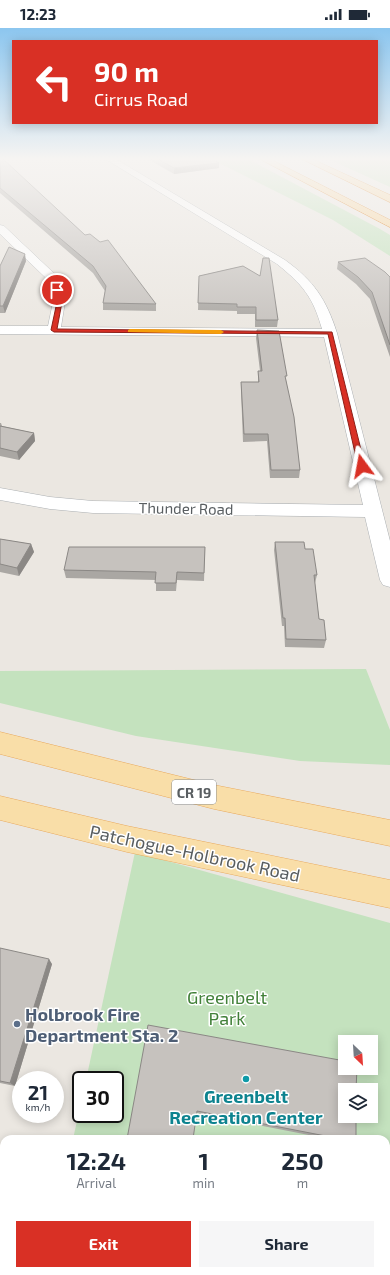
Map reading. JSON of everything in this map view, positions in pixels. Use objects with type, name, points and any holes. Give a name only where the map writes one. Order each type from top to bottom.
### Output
[{"type":"highway","points":[[375,216],[390,224]]},
{"type":"main road","name":"CR 19","points":[[0,743],[214,796],[390,833]]},
{"type":"main road","name":"Patchogue-Holbrook Road","points":[[0,808],[127,839],[390,894]]},
{"type":"street","points":[[205,216],[281,262],[302,278],[314,292],[325,313],[390,580]]},
{"type":"street","points":[[0,228],[53,278],[59,302],[54,330]]},
{"type":"street","points":[[0,330],[330,333]]},
{"type":"street","name":"Thunder Road","points":[[0,494],[50,503],[93,507],[372,511]]},
{"type":"green space","points":[[325,216],[356,216],[390,235],[390,256]]},
{"type":"green space","points":[[366,669],[390,730],[390,765],[300,761],[136,736],[0,703],[0,671]]},
{"type":"green space","name":"Greenbelt Park","points":[[135,852],[390,923],[390,1135],[74,1135],[77,1123],[124,1123],[124,1071],[88,1071]]},
{"type":"building","points":[[34,216],[65,216],[85,235],[90,234],[100,242],[108,240],[156,304],[103,303],[106,286],[93,266]]},
{"type":"building","points":[[9,247],[25,254],[3,306],[0,306],[0,266]]},
{"type":"building","points":[[263,258],[269,258],[278,320],[256,320],[256,307],[237,307],[237,304],[198,303],[199,276],[243,266],[260,276]]},
{"type":"building","points":[[365,258],[390,277],[390,345],[372,292],[358,277],[338,262]]},
{"type":"building","points":[[257,330],[279,331],[287,376],[285,376],[294,417],[300,470],[271,470],[268,434],[244,434],[241,382],[259,382],[258,371],[262,371]]},
{"type":"building","points":[[0,426],[34,433],[17,452],[0,448]]},
{"type":"building","points":[[0,539],[31,544],[17,568],[0,564]]},
{"type":"building","points":[[275,542],[304,542],[305,549],[313,549],[317,575],[314,575],[319,619],[324,620],[326,640],[286,639],[285,618],[283,618]]},
{"type":"building","points":[[69,547],[205,547],[204,573],[177,572],[176,583],[155,583],[156,572],[64,570]]},
{"type":"building","name":"Holbrook Fire Department Sta. 2","points":[[0,948],[49,959],[14,1071],[12,1071],[10,1083],[0,1081]]},
{"type":"building","name":"Greenbelt Recreation Center","points":[[148,1025],[338,1060],[338,1075],[357,1075],[356,1083],[338,1083],[338,1123],[356,1123],[356,1135],[320,1135],[197,1111],[194,1135],[128,1135]]},
{"type":"slow traffic","points":[[130,331],[221,332]]},
{"type":"place","name":"Holbrook Fire Department Sta. 2","points":[[17,1024]]},
{"type":"place","name":"Greenbelt Recreation Center","points":[[246,1079]]},
{"type":"route","points":[[57,290],[59,302],[54,330],[330,333],[362,466]]}]
